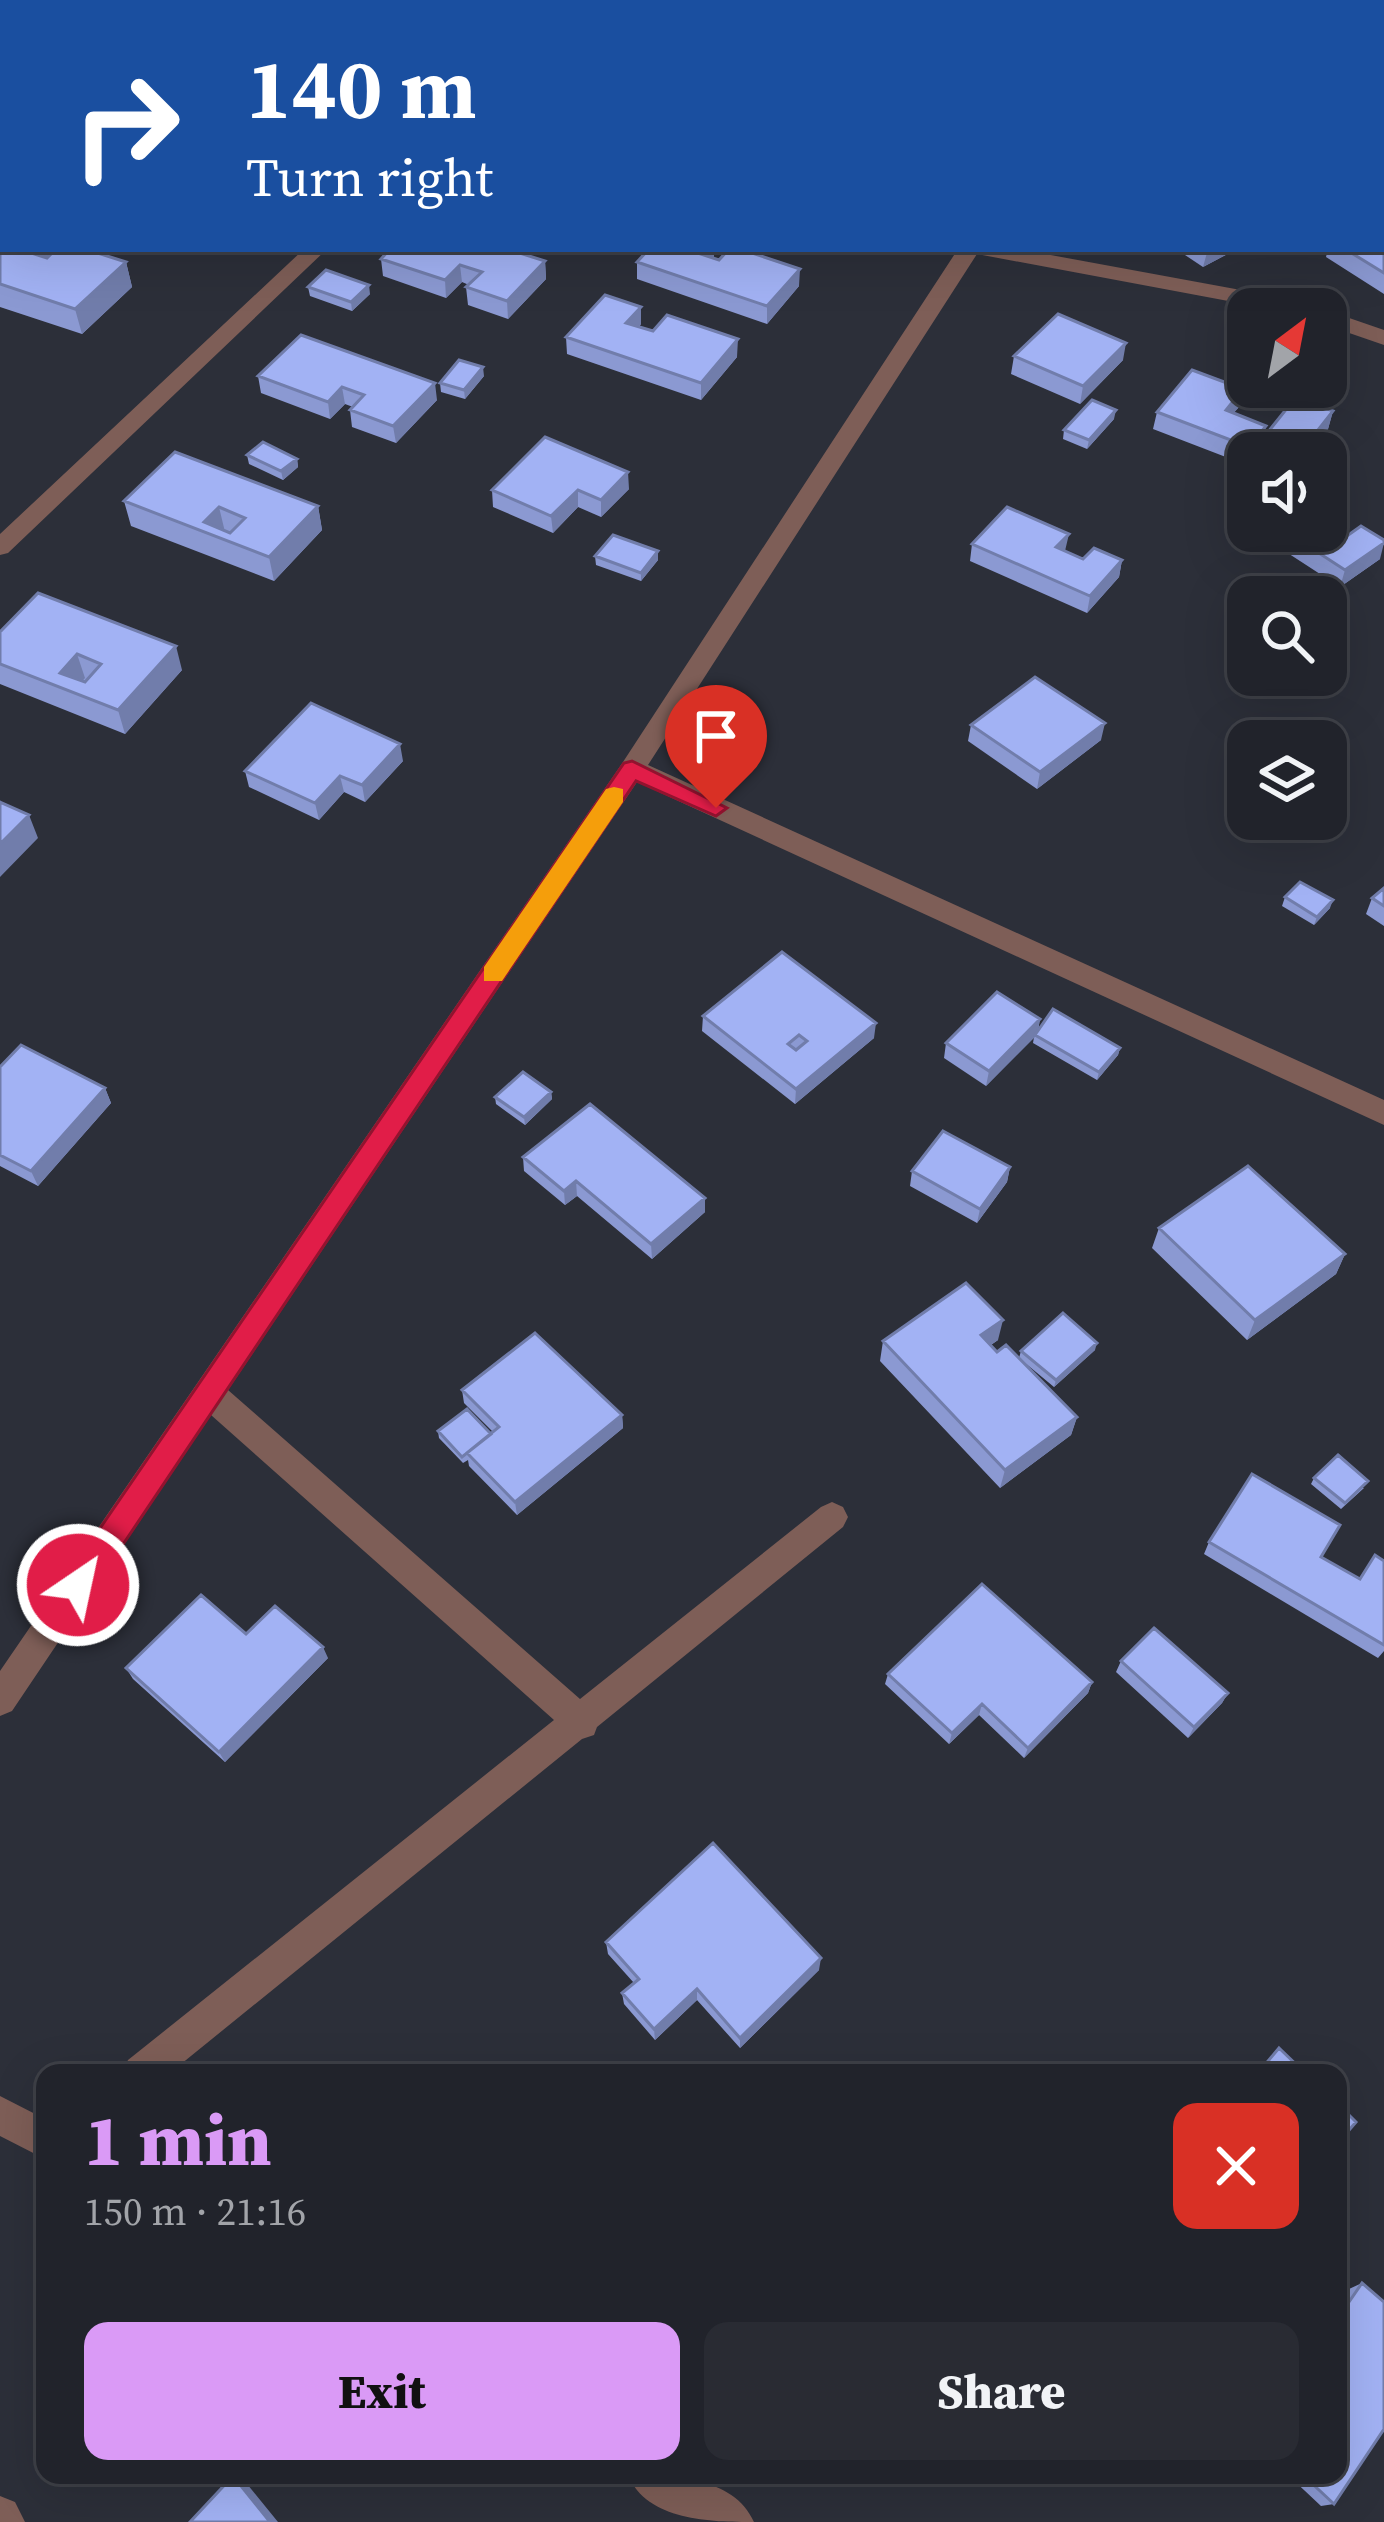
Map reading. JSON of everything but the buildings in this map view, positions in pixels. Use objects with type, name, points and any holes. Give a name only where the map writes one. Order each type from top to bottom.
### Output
[{"type":"street","points":[[0,547],[313,252]]},
{"type":"street","points":[[0,1700],[632,770],[967,252]]},
{"type":"street","points":[[1000,252],[1227,294]]},
{"type":"street","points":[[1347,324],[1384,338]]},
{"type":"street","points":[[632,770],[1384,1113]]},
{"type":"street","points":[[209,1393],[583,1723]]},
{"type":"street","points":[[152,2064],[583,1723],[832,1516]]},
{"type":"street","points":[[0,2115],[36,2135]]},
{"type":"street","points":[[664,2484],[733,2522]]},
{"type":"slow traffic","points":[[493,974],[614,796]]},
{"type":"route","points":[[78,1585],[632,770],[716,808]]}]
